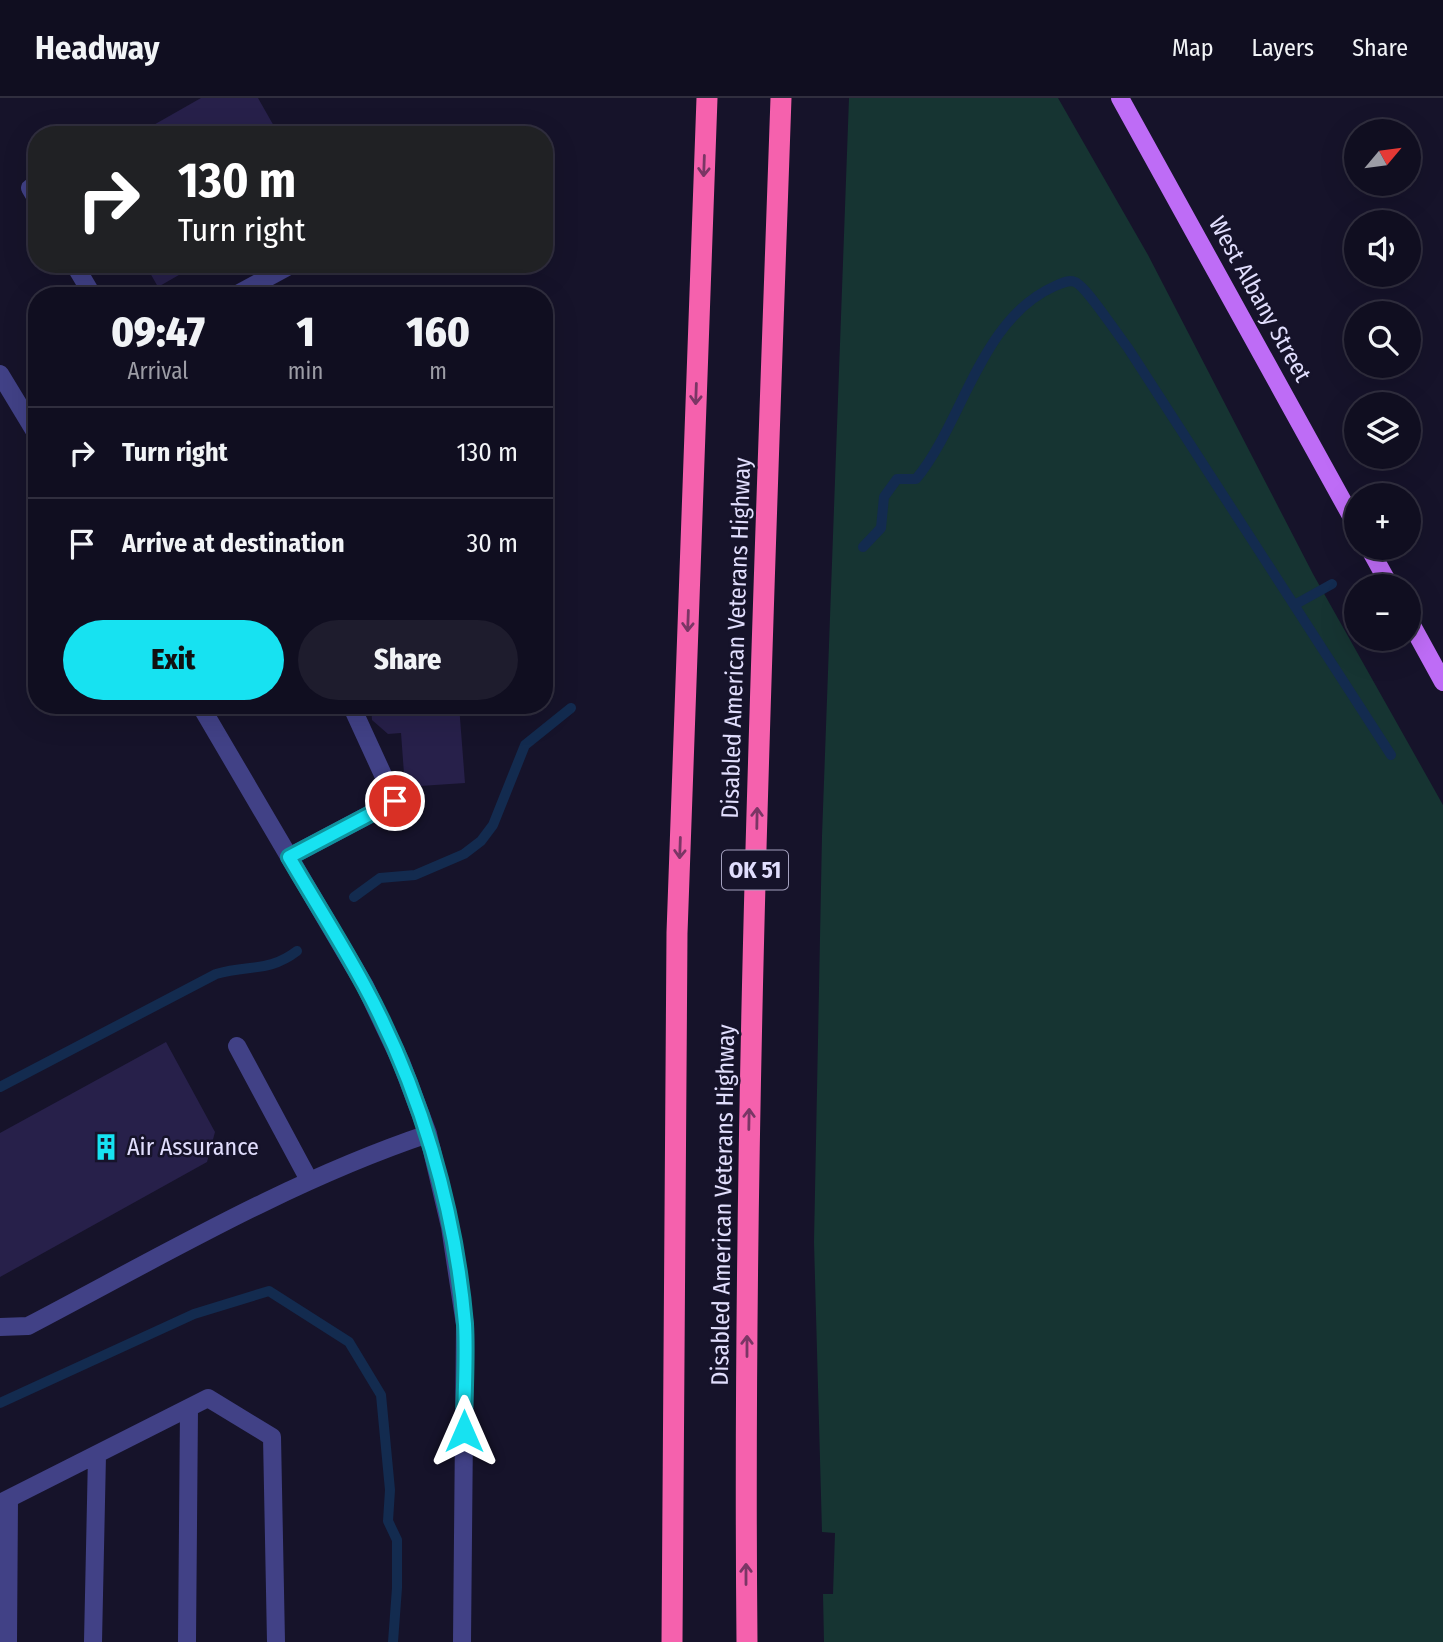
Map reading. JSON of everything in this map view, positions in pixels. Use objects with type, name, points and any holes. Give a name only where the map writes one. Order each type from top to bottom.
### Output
[{"type":"highway","name":"Disabled American Veterans Highway","points":[[672,1642],[677,933],[706,98]]},
{"type":"highway","name":"Disabled American Veterans Highway","points":[[747,1642],[748,1133],[760,687],[781,98]]},
{"type":"main road","name":"West Albany Street","points":[[1120,98],[1344,503]]},
{"type":"main road","points":[[1421,642],[1443,682]]},
{"type":"street","points":[[250,287],[276,273]]},
{"type":"street","points":[[0,374],[28,408]]},
{"type":"street","points":[[205,714],[365,986],[401,1062],[428,1134],[450,1227],[465,1325],[462,1642]]},
{"type":"street","points":[[289,857],[395,801],[355,714]]},
{"type":"street","points":[[237,1046],[309,1180]]},
{"type":"street","points":[[0,1327],[28,1326],[309,1180],[377,1151],[428,1134]]},
{"type":"street","points":[[8,1642],[4,1501],[208,1398],[272,1437],[276,1642]]},
{"type":"street","points":[[187,1642],[189,1408]]},
{"type":"street","points":[[93,1642],[97,1455]]},
{"type":"green space","points":[[849,98],[1058,98],[1148,255],[1344,629],[1344,651],[1356,651],[1443,805],[1443,1642],[824,1642],[823,1594],[833,1594],[835,1533],[822,1532],[814,1242],[822,836]]},
{"type":"building","points":[[201,98],[258,98],[274,126],[152,126]]},
{"type":"building","points":[[150,273],[182,273],[158,287]]},
{"type":"building","points":[[372,714],[460,714],[465,783],[405,787],[401,733],[388,734],[372,720]]},
{"type":"building","name":"Air Assurance","points":[[166,1042],[215,1132],[207,1162],[0,1277],[0,1133]]},
{"type":"waterway","points":[[863,547],[881,528],[884,497],[897,479],[916,479],[933,455],[975,373],[1008,322],[1029,301],[1067,281],[1075,282],[1094,301],[1128,348],[1391,755]]},
{"type":"waterway","points":[[1296,604],[1332,584]]},
{"type":"waterway","points":[[354,897],[380,878],[415,875],[464,854],[481,841],[493,825],[525,745],[571,708]]},
{"type":"waterway","points":[[0,1087],[216,974],[267,965],[287,958],[297,951]]},
{"type":"waterway","points":[[0,1403],[194,1314],[269,1291],[349,1342],[381,1395],[390,1490],[388,1521],[397,1540],[393,1642]]},
{"type":"place","name":"Air Assurance","points":[[106,1147]]},
{"type":"route","points":[[395,801],[289,857],[365,986],[401,1062],[428,1134],[450,1227],[465,1325],[464,1431]]}]
